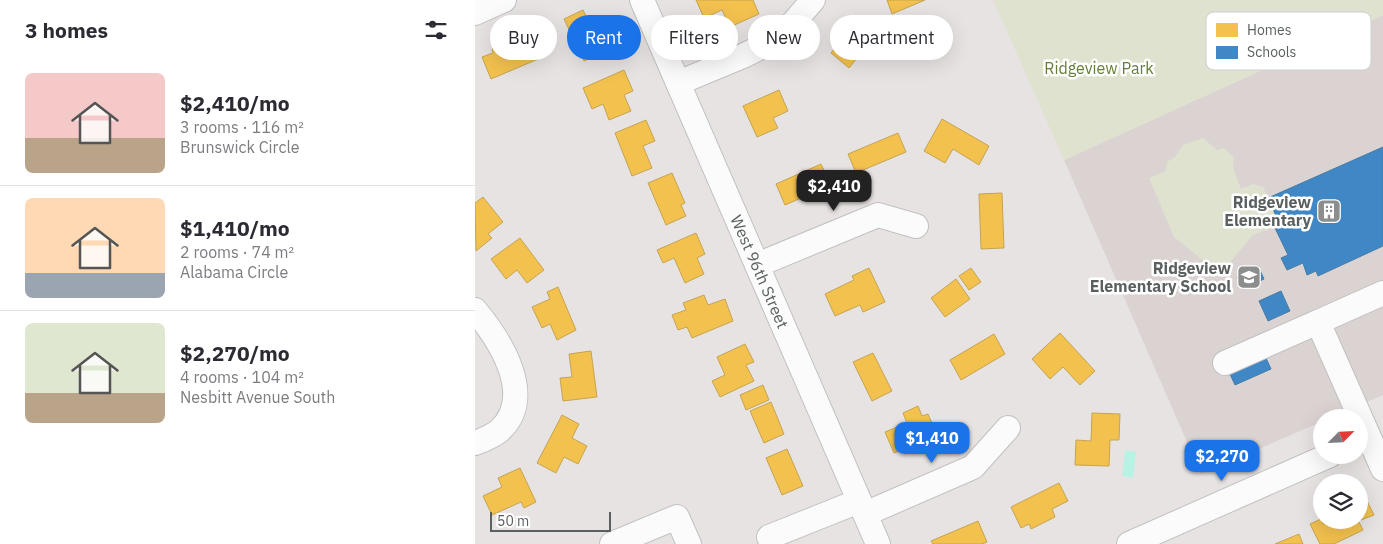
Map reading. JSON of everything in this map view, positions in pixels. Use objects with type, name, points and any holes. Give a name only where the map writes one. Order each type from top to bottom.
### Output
[{"type":"street","points":[[475,13],[504,0]]},
{"type":"street","name":"West 96th Street","points":[[642,0],[878,544]]},
{"type":"street","points":[[678,83],[743,56],[771,42],[794,22],[813,0]]},
{"type":"street","points":[[757,265],[878,215],[916,226]]},
{"type":"street","points":[[1225,363],[1383,293]]},
{"type":"street","points":[[475,310],[487,325],[502,350],[512,373],[515,388],[515,405],[509,419],[499,431],[480,441]]},
{"type":"street","points":[[1318,322],[1383,469]]},
{"type":"street","points":[[769,537],[862,507],[973,467],[1008,428]]},
{"type":"street","points":[[1129,544],[1313,463]]},
{"type":"street","points":[[612,544],[677,517],[689,544]]},
{"type":"shaded area","name":"Ridgeview Elementary School","points":[[1383,15],[1383,395],[1351,409],[1313,409],[1313,425],[1201,474],[1064,160],[1262,70],[1371,70],[1371,20]]},
{"type":"shaded area","points":[[1125,450],[1136,452],[1133,478],[1122,476]]},
{"type":"green space","name":"Ridgeview Park","points":[[993,0],[1383,0],[1383,15],[1371,20],[1371,12],[1206,12],[1206,70],[1262,70],[1064,160]]},
{"type":"green space","points":[[1203,138],[1217,150],[1224,148],[1234,158],[1233,168],[1241,189],[1253,184],[1263,187],[1280,225],[1253,235],[1220,274],[1174,237],[1149,178],[1166,171],[1167,162],[1175,157],[1183,145]]},
{"type":"building: Homes","points":[[696,0],[753,0],[759,14],[748,15],[748,19],[738,23],[738,15],[724,15],[722,10],[711,15],[703,15]]},
{"type":"building: Homes","points":[[887,0],[925,0],[892,14]]},
{"type":"building: Homes","points":[[583,10],[586,15],[572,15]]},
{"type":"building: Homes","points":[[490,54],[490,60],[536,60],[491,79],[482,57]]},
{"type":"building: Homes","points":[[839,60],[855,60],[849,68]]},
{"type":"building: Homes","points":[[624,70],[633,91],[624,95],[631,111],[609,120],[603,104],[592,109],[583,88]]},
{"type":"building: Homes","points":[[779,90],[788,111],[773,118],[778,128],[757,137],[743,106]]},
{"type":"building: Homes","points":[[942,119],[989,146],[979,165],[953,149],[945,163],[924,151]]},
{"type":"building: Homes","points":[[646,120],[655,141],[643,146],[652,168],[632,176],[615,133]]},
{"type":"building: Homes","points":[[898,133],[906,152],[856,173],[848,154]]},
{"type":"building: Homes","points":[[821,164],[831,185],[785,205],[776,184]]},
{"type":"building: Homes","points":[[672,173],[685,203],[681,205],[686,216],[666,225],[648,183]]},
{"type":"building: Homes","points":[[1002,193],[1004,248],[981,249],[979,194]]},
{"type":"building: Homes","points":[[483,197],[503,222],[488,234],[492,238],[476,251],[475,203]]},
{"type":"building: Homes","points":[[696,233],[705,254],[697,258],[704,274],[685,283],[674,258],[663,263],[657,250]]},
{"type":"building: Homes","points":[[520,238],[544,270],[527,283],[517,270],[506,279],[491,259]]},
{"type":"building: Homes","points":[[869,268],[885,302],[863,312],[860,305],[835,316],[825,294],[854,280],[852,276]]},
{"type":"building: Homes","points":[[971,268],[981,282],[969,290],[959,276]]},
{"type":"building: Homes","points":[[956,279],[970,299],[945,317],[931,298]]},
{"type":"building: Homes","points":[[558,287],[576,330],[557,340],[550,324],[542,328],[532,307],[550,299],[547,292]]},
{"type":"building: Homes","points":[[704,295],[708,305],[725,299],[733,321],[692,338],[687,327],[678,330],[672,315],[686,310],[683,303]]},
{"type":"building: Homes","points":[[1060,333],[1095,371],[1080,385],[1063,367],[1050,379],[1032,359]]},
{"type":"building: Homes","points":[[994,334],[1005,354],[961,380],[950,360]]},
{"type":"building: Homes","points":[[745,344],[754,362],[746,365],[754,381],[720,397],[712,381],[725,375],[717,357]]},
{"type":"building: Homes","points":[[591,351],[597,397],[563,401],[560,378],[572,377],[569,354]]},
{"type":"building: Homes","points":[[873,353],[892,391],[872,401],[853,362]]},
{"type":"building: Homes","points":[[763,385],[769,400],[746,410],[740,395]]},
{"type":"building: Homes","points":[[771,402],[784,434],[764,443],[750,411]]},
{"type":"building: Homes","points":[[918,406],[922,416],[928,414],[937,435],[894,453],[885,432],[907,423],[903,413]]},
{"type":"building: Homes","points":[[1092,413],[1120,414],[1119,440],[1110,440],[1109,466],[1075,465],[1076,440],[1091,441]]},
{"type":"building: Homes","points":[[562,415],[579,424],[572,438],[587,446],[578,464],[564,457],[556,473],[537,463]]},
{"type":"building: Homes","points":[[787,449],[803,486],[782,495],[766,458]]},
{"type":"building: Homes","points":[[520,468],[536,502],[524,508],[521,502],[492,515],[483,496],[502,487],[498,478]]},
{"type":"building: Homes","points":[[1059,483],[1068,501],[1052,509],[1055,517],[1031,529],[1029,524],[1021,528],[1011,507]]},
{"type":"building: Homes","points":[[1368,503],[1374,515],[1368,517]]},
{"type":"building: Homes","points":[[978,521],[987,542],[982,544],[933,544],[931,541]]},
{"type":"building: Homes","points":[[1313,523],[1313,529],[1363,530],[1334,544],[1320,544],[1310,524]]},
{"type":"building: Homes","points":[[1299,534],[1303,544],[1275,544]]},
{"type":"building: Schools","name":"Ridgeview Elementary","points":[[1383,147],[1383,246],[1318,276],[1316,271],[1307,275],[1303,263],[1287,270],[1281,258],[1288,255],[1275,228],[1280,225],[1268,198]]},
{"type":"building: Schools","points":[[1258,266],[1264,279],[1243,289],[1237,277]]},
{"type":"building: Schools","points":[[1281,291],[1290,311],[1268,321],[1259,301]]},
{"type":"building: Schools","points":[[1259,343],[1271,369],[1235,385],[1223,359]]},
{"type":"place","name":"Ridgeview Elementary","points":[[1329,211]]},
{"type":"place","name":"Ridgeview Elementary School","points":[[1249,277]]}]
